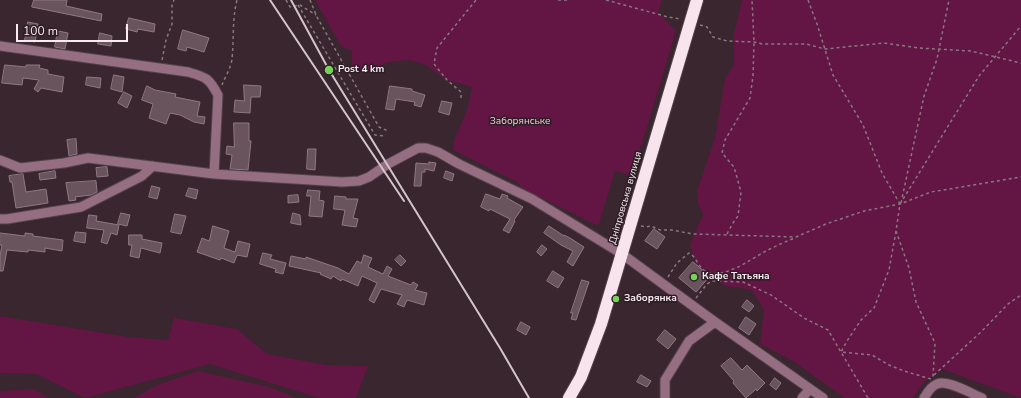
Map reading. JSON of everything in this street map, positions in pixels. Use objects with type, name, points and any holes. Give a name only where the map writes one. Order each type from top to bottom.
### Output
[{"type":"highway","name":"Дніпровська вулиця","points":[[569,398],[580,377],[602,324],[697,0]]},
{"type":"street","points":[[0,46],[188,72],[205,77],[213,85],[218,94],[214,174]]},
{"type":"street","points":[[0,160],[20,168],[64,163],[88,158],[214,174],[342,182],[359,181],[369,177],[413,150],[418,148],[426,148],[438,152],[459,164],[532,199],[622,254],[823,398]]},
{"type":"street","points":[[0,219],[81,207],[142,176],[154,166]]},
{"type":"street","points":[[666,398],[665,380],[689,341],[715,322]]},
{"type":"street","points":[[924,398],[930,389],[936,384],[942,382],[948,383],[982,398]]},
{"type":"street","points":[[802,398],[810,389]]},
{"type":"path","points":[[160,68],[166,40],[172,24],[172,4],[174,0]]},
{"type":"path","points":[[218,94],[232,61],[234,11],[237,0]]},
{"type":"path","points":[[286,0],[290,8],[300,5],[318,16]]},
{"type":"path","points":[[310,0],[379,127],[388,131]]},
{"type":"path","points":[[461,98],[461,92],[447,80],[434,64],[437,48],[476,0]]},
{"type":"path","points":[[558,0],[567,0]]},
{"type":"path","points":[[606,0],[707,27],[713,37],[727,40],[762,44],[806,44],[825,49],[884,43],[971,52],[1021,64]]},
{"type":"path","points":[[727,234],[738,216],[741,192],[734,167],[722,153],[725,140],[750,98],[753,76],[754,42],[752,0]]},
{"type":"path","points":[[808,0],[833,75],[863,125],[882,173],[900,204]]},
{"type":"path","points":[[841,352],[847,340],[861,320],[874,308],[889,270],[900,204],[924,96],[939,49],[949,0]]},
{"type":"path","points":[[298,5],[375,135],[386,136]]},
{"type":"path","points":[[900,204],[979,76],[1021,26]]},
{"type":"path","points":[[663,284],[677,262],[689,253],[694,255],[698,266],[707,272],[716,274],[733,270],[778,245],[826,224],[864,211],[900,204],[931,192],[1021,177]]},
{"type":"path","points":[[631,224],[646,228],[651,226],[660,230],[671,230],[694,234],[796,237]]},
{"type":"path","points":[[896,231],[908,268],[916,302],[935,343],[933,376]]},
{"type":"path","points":[[692,305],[697,296],[707,284],[712,281],[743,282],[771,295],[804,318],[828,330],[868,398]]},
{"type":"path","points":[[927,383],[1008,304],[1021,295]]},
{"type":"path","points":[[841,352],[872,355],[904,371],[931,379]]},
{"type":"green space","name":"Заборянське","points":[[315,0],[662,0],[658,12],[676,31],[642,144],[629,175],[615,171],[599,224],[596,225],[522,188],[517,182],[453,150],[455,138],[467,110],[472,87],[447,80],[424,64],[408,60],[389,62],[357,74],[352,65],[352,51],[341,46]]},
{"type":"green space","points":[[742,0],[1021,0],[1021,398],[942,369],[923,383],[913,398],[845,398],[793,361],[760,344],[764,310],[752,290],[725,286],[696,264],[690,245],[703,214],[698,204],[697,191],[715,138],[725,79],[734,64],[733,37]]},
{"type":"green space","points":[[0,316],[128,337],[168,340],[174,318],[237,329],[267,354],[327,365],[368,366],[356,398],[319,398],[210,364],[85,398],[36,374],[0,373]]},
{"type":"green space","points":[[198,371],[270,387],[296,398],[134,398],[157,385]]},
{"type":"green space","points":[[33,389],[49,398],[0,398],[0,391]]},
{"type":"building","points":[[34,0],[67,0],[66,6],[102,14],[101,21],[32,7]]},
{"type":"building","points":[[129,18],[155,24],[154,32],[138,29],[137,32],[126,29]]},
{"type":"building","points":[[28,22],[38,24],[35,42],[25,40]]},
{"type":"building","points":[[183,30],[209,38],[204,52],[187,47],[186,51],[178,49]]},
{"type":"building","points":[[58,31],[68,33],[65,49],[55,47]]},
{"type":"building","points":[[100,33],[112,36],[111,46],[98,44]]},
{"type":"building","points":[[5,65],[26,67],[26,65],[40,65],[39,68],[48,70],[48,74],[64,77],[62,92],[41,88],[38,92],[34,89],[39,80],[23,78],[22,85],[2,83]]},
{"type":"building","points":[[114,75],[124,77],[122,92],[111,89]]},
{"type":"building","points":[[87,77],[101,78],[100,88],[86,85]]},
{"type":"building","points":[[244,85],[261,86],[260,97],[251,97],[250,113],[234,112],[235,100],[244,101]]},
{"type":"building","points":[[147,86],[155,90],[176,94],[175,97],[200,102],[197,116],[205,117],[204,124],[170,113],[166,124],[149,118],[153,104],[142,100]]},
{"type":"building","points":[[390,86],[412,89],[412,91],[425,95],[421,107],[414,105],[415,102],[396,99],[394,110],[386,109]]},
{"type":"building","points":[[124,92],[132,96],[127,108],[118,103]]},
{"type":"building","points":[[442,101],[452,103],[449,115],[439,112]]},
{"type":"building","points":[[234,123],[249,123],[249,141],[251,141],[248,170],[230,169],[232,155],[226,154],[227,146],[234,147]]},
{"type":"building","points":[[76,139],[77,154],[69,156],[67,140]]},
{"type":"building","points":[[308,149],[316,149],[315,170],[307,169]]},
{"type":"building","points":[[429,162],[436,163],[434,171],[425,169],[425,172],[422,172],[421,186],[414,186],[416,163],[429,164]]},
{"type":"building","points":[[107,167],[108,176],[97,177],[96,168]]},
{"type":"building","points":[[55,171],[56,178],[40,180],[39,174]]},
{"type":"building","points":[[446,171],[454,174],[452,181],[444,178]]},
{"type":"building","points":[[23,174],[26,192],[46,189],[48,203],[16,208],[12,182],[10,182],[9,176]]},
{"type":"building","points":[[96,181],[97,192],[91,195],[75,197],[76,200],[69,201],[66,183]]},
{"type":"building","points":[[152,186],[160,188],[157,199],[149,197]]},
{"type":"building","points":[[189,188],[198,190],[196,199],[186,196]]},
{"type":"building","points":[[308,190],[320,191],[319,200],[324,201],[322,217],[309,216],[311,196],[307,196]]},
{"type":"building","points":[[486,194],[500,199],[502,194],[508,196],[507,198],[523,207],[514,220],[515,221],[509,233],[503,230],[510,219],[490,209],[489,211],[481,207]]},
{"type":"building","points":[[298,195],[299,202],[288,203],[288,196]]},
{"type":"building","points":[[335,196],[346,197],[346,199],[358,199],[353,218],[358,219],[356,227],[342,225],[345,210],[334,209]]},
{"type":"building","points":[[121,213],[130,215],[127,226],[118,224]]},
{"type":"building","points":[[293,213],[300,215],[301,225],[291,223]]},
{"type":"building","points":[[175,214],[186,216],[181,234],[171,232]]},
{"type":"building","points":[[89,215],[97,216],[96,221],[119,225],[117,235],[111,233],[107,244],[101,242],[104,230],[87,228]]},
{"type":"building","points":[[213,226],[229,231],[224,248],[235,252],[238,241],[250,244],[247,257],[237,255],[234,263],[197,252],[202,238],[209,241]]},
{"type":"building","points":[[549,226],[584,247],[573,266],[567,262],[573,251],[561,245],[544,233]]},
{"type":"building","points":[[654,229],[665,237],[657,249],[645,241]]},
{"type":"building","points":[[76,232],[86,233],[85,243],[74,241]]},
{"type":"building","points":[[0,233],[25,236],[25,233],[33,234],[33,236],[63,240],[62,251],[45,248],[45,252],[7,250],[3,271],[0,271],[2,245],[0,245]]},
{"type":"building","points":[[129,235],[142,235],[142,239],[162,243],[160,253],[141,248],[139,258],[130,256],[132,245],[129,245]]},
{"type":"building","points":[[542,245],[547,249],[541,256],[537,252]]},
{"type":"building","points":[[263,253],[272,255],[270,259],[286,263],[283,274],[275,272],[276,269],[260,264]]},
{"type":"building","points":[[364,255],[372,258],[368,267],[383,274],[387,266],[392,269],[388,276],[411,285],[413,282],[418,285],[415,290],[427,293],[424,305],[407,300],[404,307],[397,304],[402,295],[381,289],[374,303],[369,300],[377,283],[362,276],[358,286],[342,279],[341,281],[333,276],[331,279],[320,274],[321,273],[289,266],[291,256],[306,259],[306,257],[338,268],[349,274],[357,261],[361,263]]},
{"type":"building","points":[[400,255],[406,261],[401,266],[395,260]]},
{"type":"building","name":"Кафе Татьяна","points":[[693,262],[710,276],[696,292],[679,278]]},
{"type":"building","points":[[553,271],[564,278],[558,288],[547,281]]},
{"type":"building","points":[[582,280],[589,282],[576,320],[571,319],[573,313],[571,313]]},
{"type":"building","points":[[747,300],[754,306],[749,312],[742,307]]},
{"type":"building","points":[[746,317],[756,324],[749,335],[739,328]]},
{"type":"building","points":[[521,322],[530,327],[526,335],[517,330]]},
{"type":"building","points":[[665,330],[676,339],[668,349],[657,340]]},
{"type":"building","points":[[731,358],[742,370],[747,365],[765,383],[757,391],[756,389],[746,398],[721,366]]},
{"type":"building","points":[[641,375],[651,381],[647,387],[637,382]]},
{"type":"building","points":[[775,378],[781,383],[776,390],[770,385]]},
{"type":"railway","points":[[270,0],[404,201]]},
{"type":"railway","points":[[291,0],[329,70],[500,348],[529,398]]},
{"type":"place","name":"Post 4 km","points":[[329,70]]},
{"type":"place","name":"Кафе Татьяна","points":[[694,277]]},
{"type":"place","name":"Заборянка","points":[[616,299]]}]
